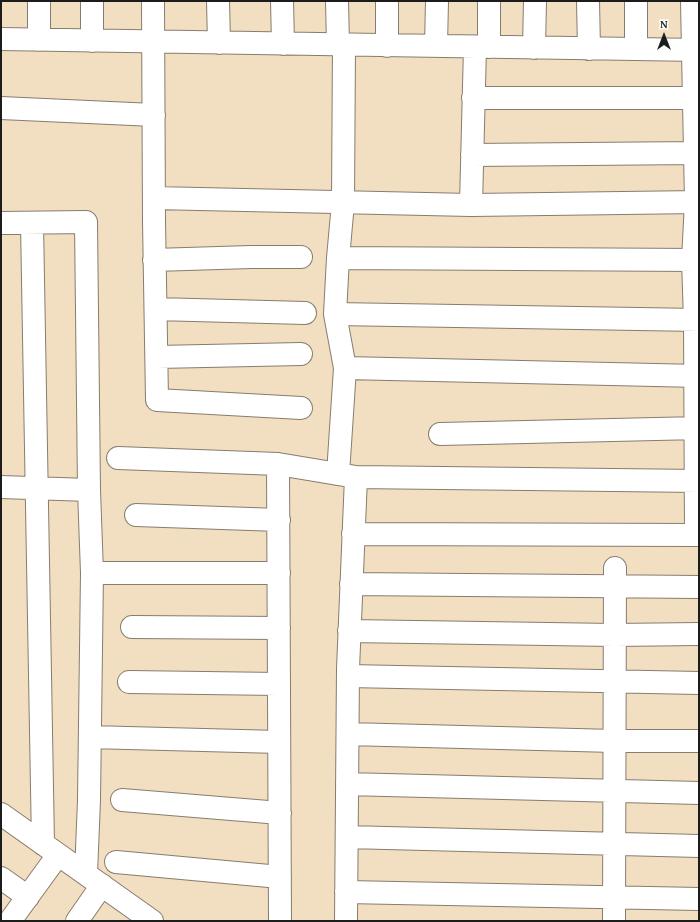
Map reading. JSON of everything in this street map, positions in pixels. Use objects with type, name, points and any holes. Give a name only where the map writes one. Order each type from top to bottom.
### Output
[{"type":"street","points":[[39,1],[39,40]]},
{"type":"street","points":[[92,1],[92,41]]},
{"type":"street","points":[[153,1],[154,260],[158,357],[158,400],[301,408]]},
{"type":"street","points":[[218,1],[219,43]]},
{"type":"street","points":[[282,1],[283,44]]},
{"type":"street","points":[[337,1],[341,45],[343,203],[338,258],[336,314],[346,368],[347,476],[353,534],[348,676],[346,921]]},
{"type":"street","points":[[387,1],[388,46]]},
{"type":"street","points":[[436,46],[437,1]]},
{"type":"street","points":[[470,205],[473,98],[489,1]]},
{"type":"street","points":[[534,48],[535,1]]},
{"type":"street","points":[[588,1],[589,49]]},
{"type":"street","points":[[636,1],[636,50]]},
{"type":"street","points":[[353,534],[697,535],[697,202],[694,98],[696,50],[692,1]]},
{"type":"street","points":[[1,39],[696,50]]},
{"type":"street","points":[[473,98],[694,98]]},
{"type":"street","points":[[1,108],[154,115]]},
{"type":"street","points":[[472,155],[695,153]]},
{"type":"street","points":[[154,198],[470,205],[697,202]]},
{"type":"street","points":[[1,224],[86,222],[89,490],[92,573],[90,737],[94,880],[77,921]]},
{"type":"street","points":[[10,921],[28,897],[51,849],[36,488],[32,223]]},
{"type":"street","points":[[154,260],[251,257],[301,258]]},
{"type":"street","points":[[338,258],[696,260]]},
{"type":"street","points":[[156,310],[305,313]]},
{"type":"street","points":[[336,314],[697,320]]},
{"type":"street","points":[[158,357],[301,354]]},
{"type":"street","points":[[346,368],[696,376]]},
{"type":"street","points":[[440,434],[697,428]]},
{"type":"street","points":[[118,458],[278,464],[347,476],[698,481]]},
{"type":"street","points":[[278,464],[280,921]]},
{"type":"street","points":[[1,488],[89,490]]},
{"type":"street","points":[[136,515],[278,520]]},
{"type":"street","points":[[92,573],[278,574]]},
{"type":"street","points":[[351,584],[615,578],[699,587]]},
{"type":"street","points":[[614,921],[615,578]]},
{"type":"street","points":[[132,627],[279,628]]},
{"type":"street","points":[[350,631],[614,635],[699,634]]},
{"type":"street","points":[[348,676],[699,683]]},
{"type":"street","points":[[129,682],[279,684]]},
{"type":"street","points":[[348,734],[614,741],[699,741]]},
{"type":"street","points":[[90,737],[280,742]]},
{"type":"street","points":[[347,784],[699,793]]},
{"type":"street","points":[[122,800],[280,813]]},
{"type":"street","points":[[1,814],[152,921]]},
{"type":"street","points":[[347,837],[699,846]]},
{"type":"street","points":[[116,862],[280,876]]},
{"type":"street","points":[[1,878],[28,897]]},
{"type":"street","points":[[346,892],[699,899]]}]
